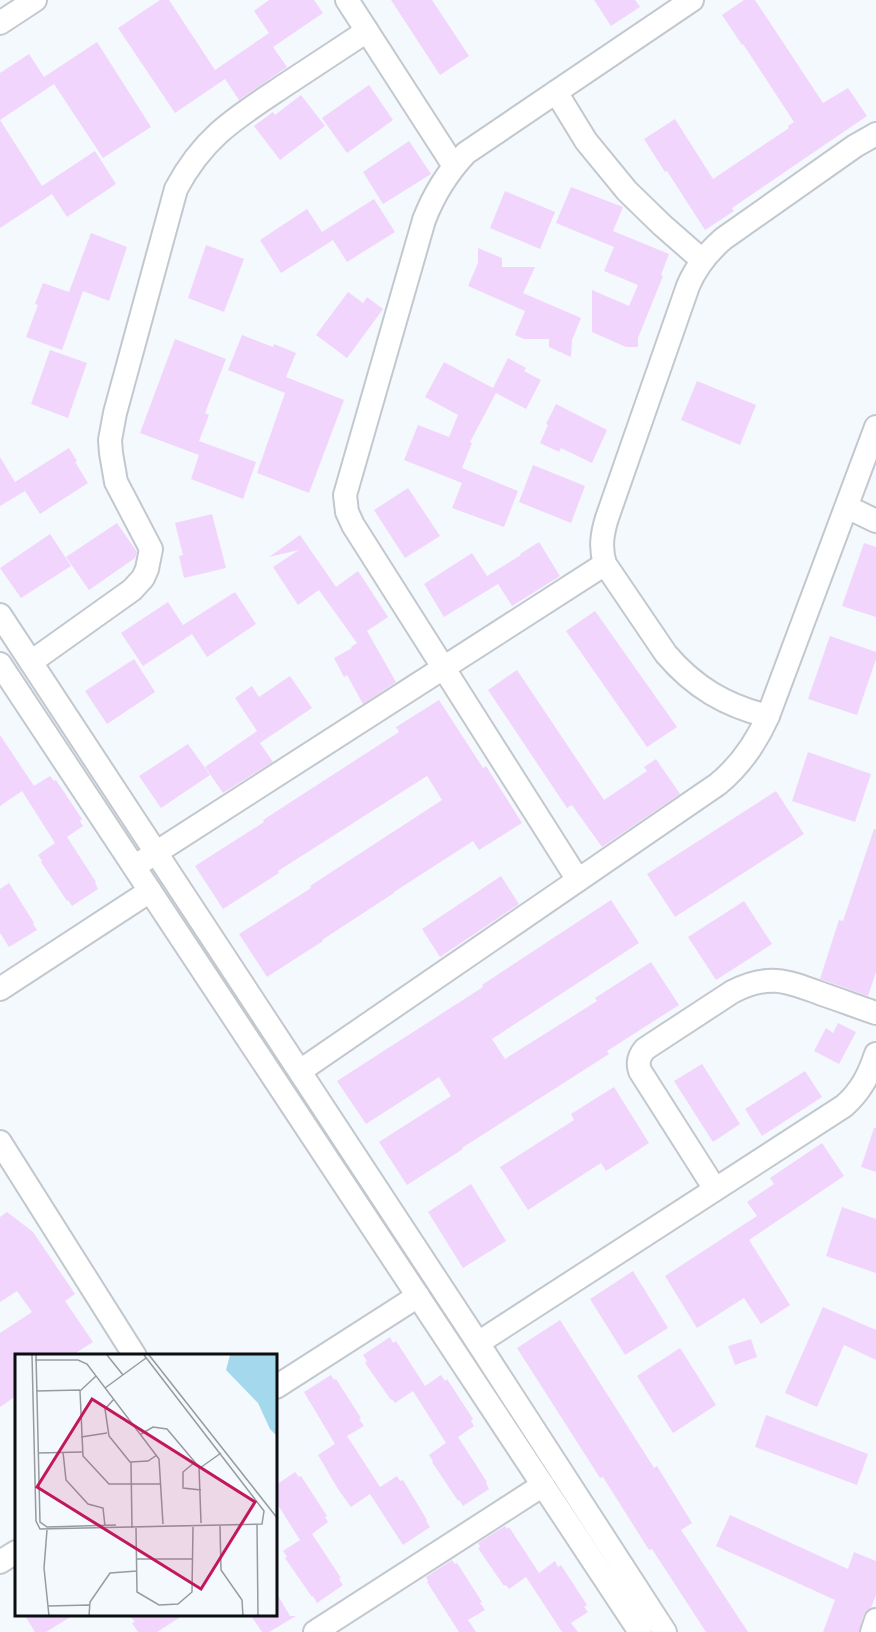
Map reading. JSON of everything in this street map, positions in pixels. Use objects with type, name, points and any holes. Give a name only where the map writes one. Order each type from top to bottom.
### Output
[{"type":"street","points":[[0,23],[35,0]]},
{"type":"street","points":[[347,0],[454,165]]},
{"type":"street","points":[[578,880],[353,525],[347,512],[345,495],[424,220],[436,192],[454,165],[466,153],[692,0]]},
{"type":"street","points":[[31,662],[132,590],[143,578],[147,569],[151,549],[116,483],[112,468],[110,440],[115,413],[176,189],[202,149],[230,122],[367,31]]},
{"type":"street","points":[[556,92],[586,141],[627,191],[702,260]]},
{"type":"street","points":[[768,716],[733,705],[702,688],[666,654],[605,564],[602,548],[604,528],[688,286],[702,260],[723,239],[855,146],[876,134]]},
{"type":"street","points":[[300,1071],[718,784],[730,773],[752,748],[761,733],[876,427]]},
{"type":"street","points":[[846,507],[876,521]]},
{"type":"street","points":[[134,867],[605,564]]},
{"type":"street","points":[[0,615],[478,1342],[665,1632]]},
{"type":"street","points":[[0,664],[640,1632]]},
{"type":"street","points":[[0,989],[150,891]]},
{"type":"street","points":[[715,1190],[640,1071],[638,1062],[645,1049],[732,992],[762,981],[787,981],[876,1013]]},
{"type":"street","points":[[478,1342],[844,1106],[870,1084],[876,1054]]},
{"type":"street","points":[[0,1142],[134,1354]]},
{"type":"street","points":[[356,1202],[377,1188]]},
{"type":"street","points":[[278,1386],[418,1296]]},
{"type":"street","points":[[315,1632],[543,1485]]},
{"type":"street","points":[[0,1562],[15,1553]]},
{"type":"street","points":[[872,1632],[876,1620]]},
{"type":"building","points":[[160,0],[169,0],[215,70],[269,33],[254,11],[269,0],[314,0],[323,13],[273,47],[287,67],[239,100],[225,79],[175,113],[118,28]]},
{"type":"building","points":[[391,0],[432,0],[469,56],[440,75]]},
{"type":"building","points":[[594,0],[635,0],[640,7],[611,26]]},
{"type":"building","points":[[744,0],[755,0],[823,103],[848,88],[867,116],[732,208],[734,211],[705,230],[644,139],[675,119],[713,179],[789,128],[788,126],[794,122],[722,15]]},
{"type":"building","points":[[97,42],[151,127],[103,158],[54,84],[0,120],[0,73],[29,54],[44,77]]},
{"type":"building","points":[[369,85],[393,120],[347,153],[322,118]]},
{"type":"building","points":[[301,95],[325,126],[280,160],[254,126],[273,112],[275,115]]},
{"type":"building","points":[[0,120],[42,186],[95,151],[116,184],[67,217],[52,194],[0,228]]},
{"type":"building","points":[[409,141],[431,174],[383,204],[363,172]]},
{"type":"building","points":[[571,187],[623,207],[613,231],[669,254],[661,275],[663,276],[638,338],[638,347],[626,347],[592,332],[592,290],[629,306],[638,285],[604,271],[614,247],[556,223]]},
{"type":"building","points":[[505,191],[555,212],[540,249],[490,228]]},
{"type":"building","points":[[374,199],[395,232],[347,262],[333,240],[281,273],[260,240],[307,209],[322,232]]},
{"type":"building","points":[[91,233],[127,247],[109,301],[83,291],[62,350],[26,337],[38,305],[35,304],[43,283],[69,292]]},
{"type":"building","points":[[206,245],[244,259],[224,312],[188,298]]},
{"type":"building","points":[[478,248],[502,258],[502,267],[535,267],[523,293],[581,318],[572,340],[571,357],[549,347],[549,339],[524,339],[515,335],[525,311],[468,286],[478,263]]},
{"type":"building","points":[[348,292],[363,303],[367,297],[383,309],[347,358],[316,335]]},
{"type":"building","points":[[242,335],[296,353],[286,377],[344,400],[309,493],[257,473],[285,393],[228,370]]},
{"type":"building","points":[[175,339],[226,359],[205,413],[209,415],[199,441],[256,462],[243,499],[191,479],[199,455],[140,433]]},
{"type":"building","points":[[50,350],[87,363],[68,418],[31,404]]},
{"type":"building","points":[[508,358],[526,368],[524,371],[541,380],[526,409],[496,393],[470,442],[472,443],[462,468],[518,491],[504,527],[452,508],[462,483],[404,460],[418,425],[449,437],[458,415],[425,397],[444,362],[493,388]]},
{"type":"building","points":[[697,381],[756,405],[740,445],[681,420]]},
{"type":"building","points":[[556,404],[607,430],[592,463],[561,448],[559,452],[540,443]]},
{"type":"building","points":[[69,448],[88,483],[40,514],[25,491],[0,506],[0,457],[15,482]]},
{"type":"building","points":[[533,465],[585,486],[571,523],[519,502]]},
{"type":"building","points":[[408,488],[440,536],[405,558],[374,510]]},
{"type":"building","points":[[212,514],[226,568],[184,578],[179,556],[183,555],[175,523]]},
{"type":"building","points":[[117,523],[137,552],[135,558],[89,590],[66,557]]},
{"type":"building","points":[[50,534],[71,566],[21,598],[0,568]]},
{"type":"building","points":[[300,535],[336,587],[358,571],[388,617],[367,631],[396,682],[363,704],[347,675],[344,677],[334,658],[357,643],[319,590],[298,605],[273,567],[299,550],[269,557]]},
{"type":"building","points":[[539,542],[560,576],[512,606],[498,584],[444,617],[424,584],[472,553],[487,576]]},
{"type":"building","points":[[864,543],[876,547],[876,617],[842,606]]},
{"type":"building","points":[[235,592],[256,624],[207,657],[192,634],[143,666],[121,633],[168,602],[183,625]]},
{"type":"building","points":[[595,611],[677,727],[647,747],[566,631]]},
{"type":"building","points":[[830,636],[876,652],[876,659],[857,715],[808,699]]},
{"type":"building","points":[[134,659],[155,692],[107,724],[85,691]]},
{"type":"building","points":[[517,670],[604,800],[647,771],[644,767],[656,759],[680,794],[602,847],[572,805],[567,808],[488,690]]},
{"type":"building","points":[[290,676],[312,708],[260,743],[273,762],[223,793],[205,767],[257,731],[235,698],[252,686],[259,697]]},
{"type":"building","points":[[439,700],[483,768],[486,766],[522,823],[479,850],[473,841],[267,977],[239,934],[442,800],[427,776],[223,909],[195,866],[399,732],[396,727]]},
{"type":"building","points":[[0,735],[34,786],[50,776],[54,781],[56,780],[82,819],[80,821],[83,826],[67,837],[96,882],[98,889],[72,906],[41,862],[38,855],[55,843],[22,791],[0,806]]},
{"type":"building","points":[[188,744],[210,775],[161,808],[139,776]]},
{"type":"building","points":[[808,752],[871,774],[855,822],[792,801]]},
{"type":"building","points":[[776,791],[804,834],[675,917],[647,874]]},
{"type":"building","points":[[874,829],[876,829],[876,972],[868,996],[820,979],[839,920],[843,921]]},
{"type":"building","points":[[501,876],[519,904],[440,957],[422,929]]},
{"type":"building","points":[[9,883],[37,930],[9,947],[0,933],[0,889]]},
{"type":"building","points":[[611,900],[639,943],[492,1039],[505,1059],[597,1001],[595,998],[651,962],[679,1005],[607,1051],[609,1054],[407,1185],[379,1142],[451,1096],[439,1077],[366,1124],[337,1081],[483,987],[482,985]]},
{"type":"building","points":[[744,901],[772,944],[716,980],[688,937]]},
{"type":"building","points":[[838,1023],[856,1032],[839,1064],[814,1051],[826,1028],[833,1033]]},
{"type":"building","points":[[702,1064],[740,1124],[713,1142],[674,1081]]},
{"type":"building","points":[[805,1071],[822,1097],[762,1136],[745,1109]]},
{"type":"building","points":[[614,1087],[649,1143],[606,1171],[601,1163],[528,1210],[500,1167],[574,1120],[571,1114]]},
{"type":"building","points":[[874,1128],[876,1128],[876,1172],[861,1167]]},
{"type":"building","points":[[822,1143],[844,1176],[749,1240],[790,1305],[761,1324],[744,1298],[697,1328],[665,1276],[757,1216],[747,1202],[774,1184],[770,1178]]},
{"type":"building","points":[[471,1184],[506,1241],[463,1268],[428,1212]]},
{"type":"building","points":[[842,1207],[876,1219],[876,1273],[826,1256]]},
{"type":"building","points":[[7,1212],[33,1232],[75,1294],[65,1301],[93,1342],[74,1354],[15,1354],[15,1397],[0,1407],[0,1333],[32,1312],[17,1291],[0,1302],[0,1217]]},
{"type":"building","points":[[633,1271],[668,1328],[625,1355],[590,1299]]},
{"type":"building","points":[[823,1307],[876,1330],[876,1360],[844,1345],[817,1407],[785,1393]]},
{"type":"building","points":[[560,1320],[654,1468],[657,1466],[692,1523],[681,1530],[748,1632],[706,1632],[652,1549],[649,1550],[603,1477],[600,1478],[517,1348]]},
{"type":"building","points":[[390,1337],[393,1343],[396,1341],[425,1386],[441,1375],[445,1381],[447,1379],[473,1419],[471,1421],[474,1426],[458,1437],[487,1482],[489,1489],[463,1506],[432,1462],[429,1455],[446,1443],[413,1391],[395,1403],[365,1363],[367,1361],[363,1355]]},
{"type":"building","points":[[751,1339],[757,1357],[735,1365],[728,1346]]},
{"type":"building","points":[[680,1348],[716,1405],[673,1433],[637,1376]]},
{"type":"building","points":[[331,1375],[334,1380],[336,1379],[361,1418],[359,1419],[364,1426],[347,1436],[380,1487],[397,1476],[400,1481],[403,1480],[430,1527],[403,1545],[370,1494],[351,1507],[318,1455],[335,1444],[304,1392]]},
{"type":"building","points":[[766,1415],[868,1454],[857,1485],[755,1447]]},
{"type":"building","points":[[295,1472],[299,1477],[301,1476],[327,1516],[325,1517],[328,1522],[312,1534],[341,1578],[339,1579],[343,1585],[317,1603],[285,1558],[287,1557],[283,1551],[300,1540],[278,1505],[278,1484]]},
{"type":"building","points":[[730,1515],[848,1569],[854,1552],[876,1561],[876,1595],[871,1608],[863,1616],[859,1632],[823,1632],[835,1600],[716,1546]]},
{"type":"building","points":[[505,1526],[507,1529],[509,1527],[539,1573],[555,1561],[558,1567],[561,1565],[587,1605],[584,1607],[588,1612],[571,1623],[578,1632],[562,1632],[526,1577],[509,1589],[506,1585],[504,1586],[486,1560],[478,1548],[480,1547],[478,1543]]},
{"type":"building","points":[[452,1560],[455,1564],[457,1563],[485,1610],[468,1620],[476,1632],[459,1632],[427,1582],[426,1577]]},
{"type":"building","points":[[278,1595],[290,1616],[296,1616],[269,1632],[262,1632],[252,1617],[278,1617]]},
{"type":"building","points":[[26,1617],[70,1617],[46,1632],[35,1632]]},
{"type":"building","points":[[131,1617],[180,1617],[157,1632],[138,1632],[132,1623],[135,1622]]}]
